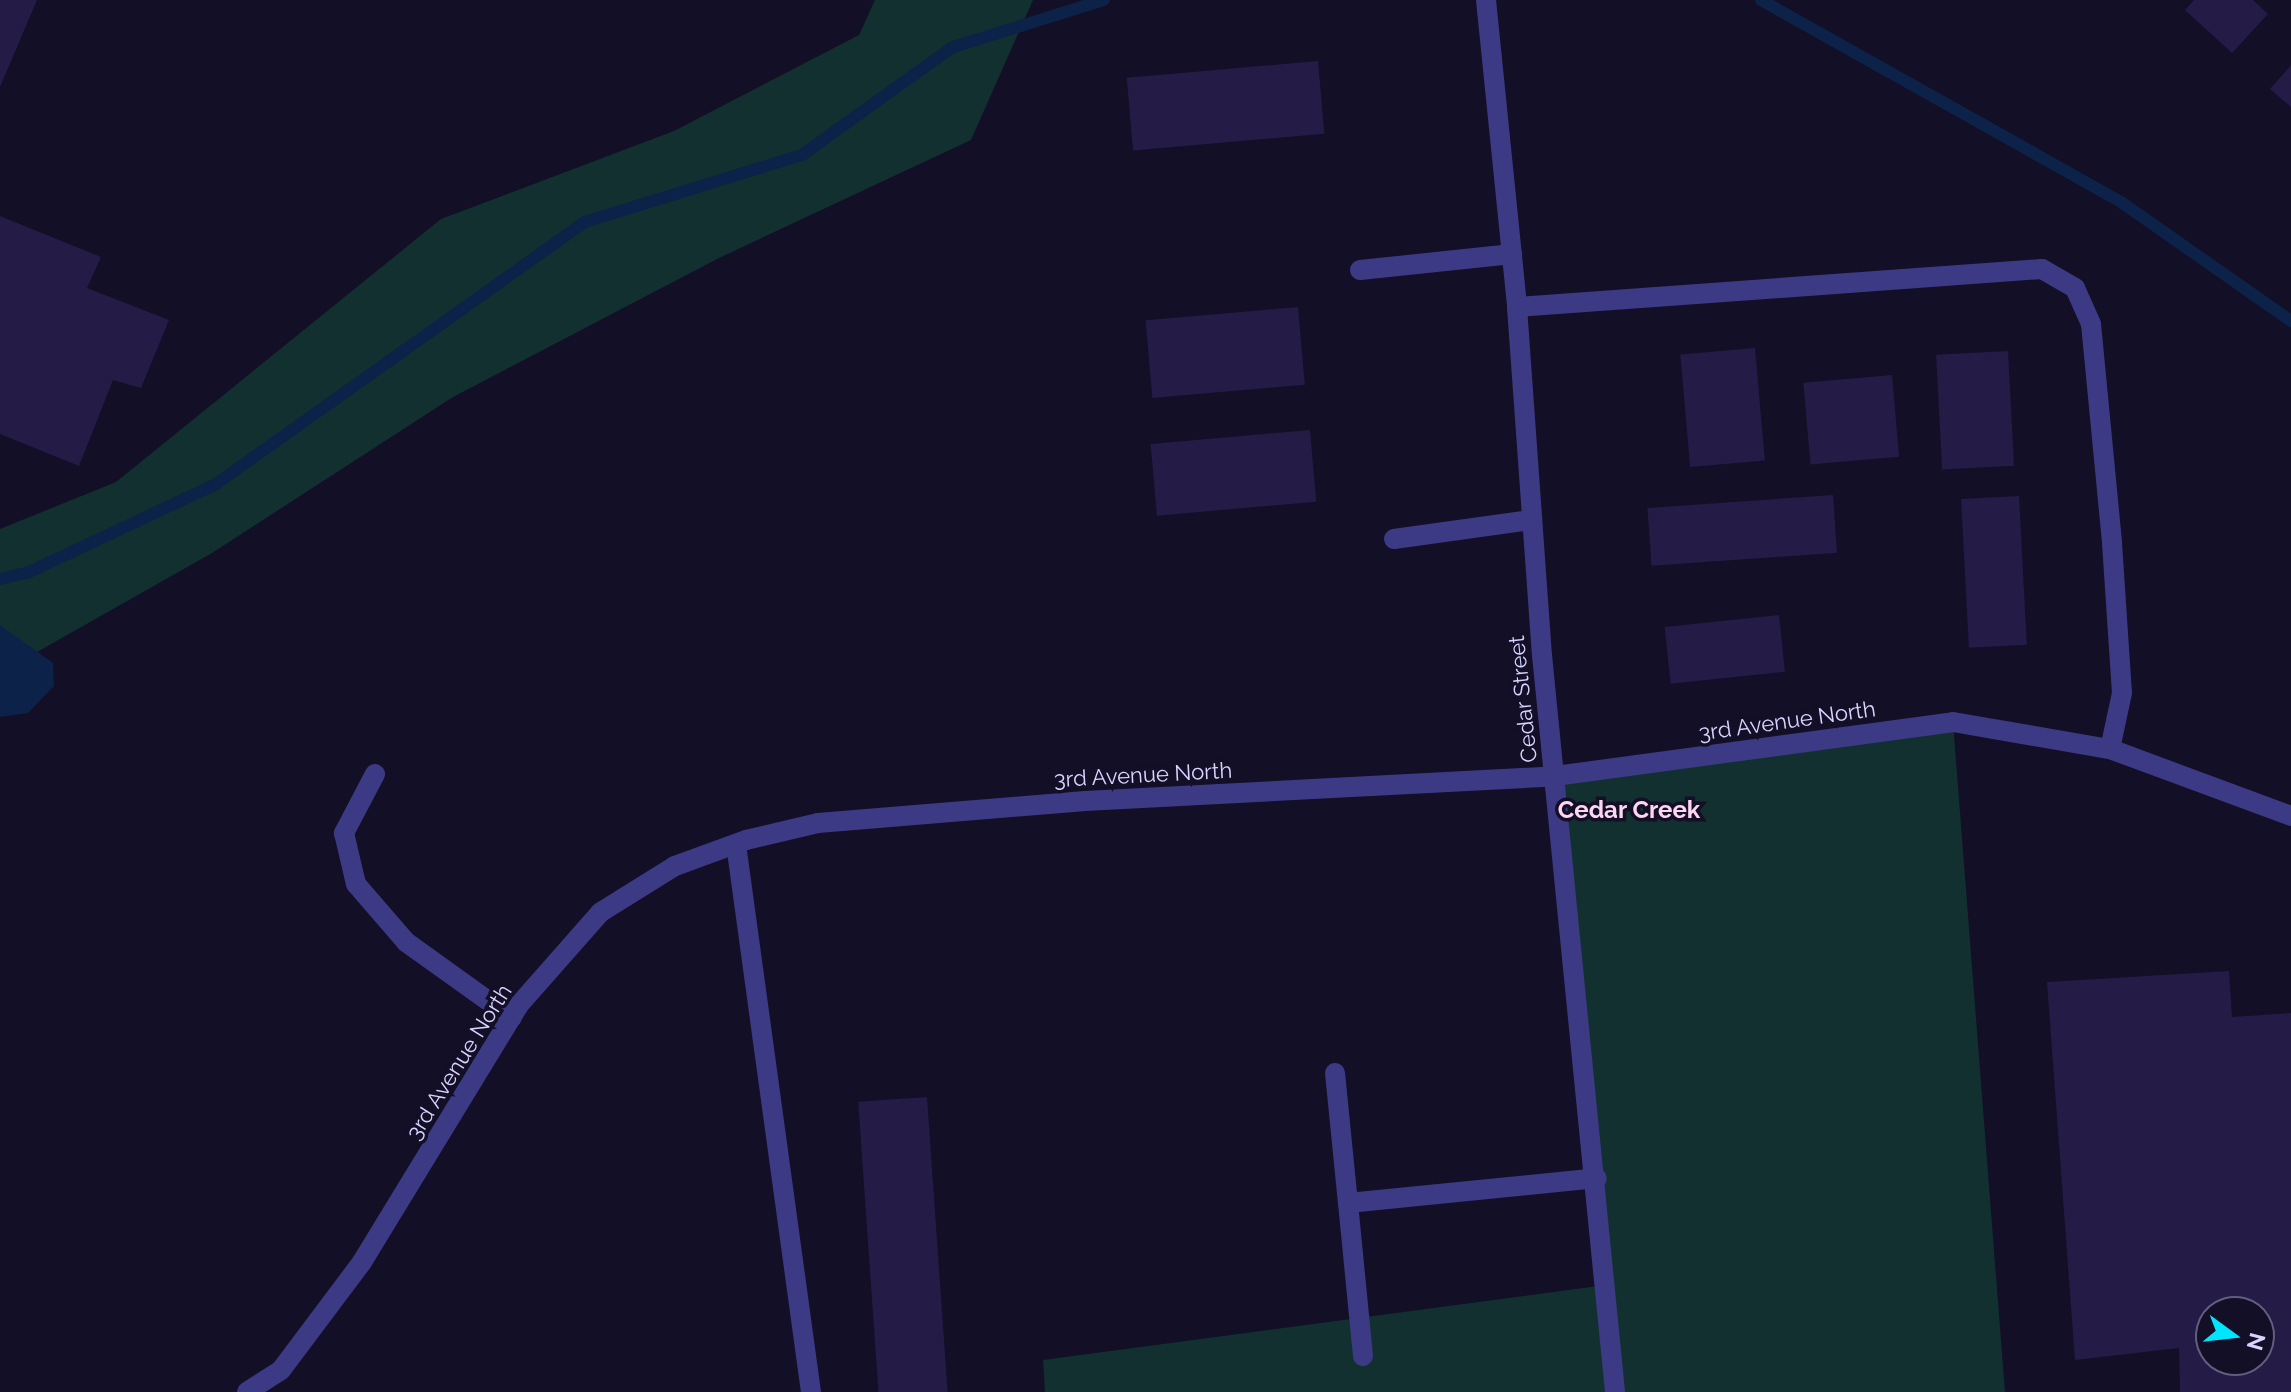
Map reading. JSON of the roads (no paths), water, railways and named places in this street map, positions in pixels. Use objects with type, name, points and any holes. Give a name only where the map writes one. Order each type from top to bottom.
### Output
[{"type":"street","name":"Cedar Street","points":[[1486,0],[1517,307],[1531,520],[1597,1178],[1615,1392]]},
{"type":"street","points":[[1360,270],[1512,254]]},
{"type":"street","points":[[1517,307],[2042,269],[2075,288],[2091,324],[2122,693],[2110,749]]},
{"type":"street","points":[[1394,539],[1531,520]]},
{"type":"street","name":"3rd Avenue North","points":[[247,1392],[281,1370],[362,1262],[512,1018],[601,912],[675,866],[736,844],[818,823],[1555,776],[1953,722],[2110,749],[2291,816]]},
{"type":"street","points":[[375,774],[344,833],[356,884],[406,942],[512,1018]]},
{"type":"street","points":[[736,844],[811,1392]]},
{"type":"street","points":[[1335,1073],[1363,1356]]},
{"type":"street","points":[[1348,1203],[1597,1178]]},
{"type":"water","points":[[0,625],[53,663],[54,686],[28,713],[0,717]]},
{"type":"waterway","points":[[0,579],[27,573],[216,484],[585,222],[802,155],[953,47],[1104,0]]},
{"type":"waterway","points":[[1761,0],[2121,202],[2291,321]]},
{"type":"district","name":"Cedar Creek","points":[[1629,810]]}]
